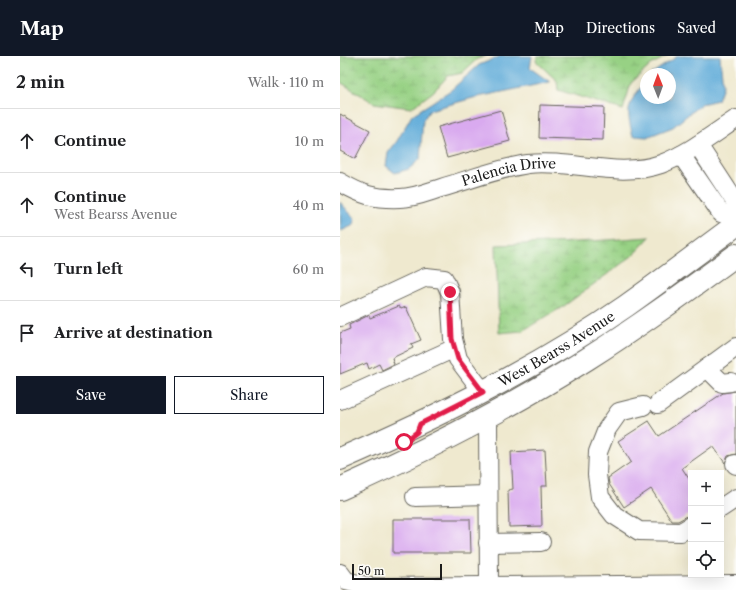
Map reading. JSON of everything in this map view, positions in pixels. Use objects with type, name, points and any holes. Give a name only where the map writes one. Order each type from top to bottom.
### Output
[{"type":"main road","name":"West Bearss Avenue","points":[[340,459],[420,424],[483,392],[533,364],[625,306],[735,220]]},
{"type":"main road","name":"West Bearss Avenue","points":[[340,489],[389,468],[488,417],[593,355],[664,308],[736,256]]},
{"type":"main road","points":[[340,470],[404,442],[417,432],[420,424]]},
{"type":"street","name":"Palencia Drive","points":[[340,182],[364,195],[381,198],[402,198],[422,194],[501,170],[528,164],[638,169],[661,164],[681,155],[736,119]]},
{"type":"street","points":[[681,155],[721,213],[735,220],[736,204],[698,145]]},
{"type":"street","points":[[340,317],[426,277],[444,279],[450,292],[452,339],[458,359],[483,392]]},
{"type":"street","points":[[340,400],[455,348]]},
{"type":"street","points":[[688,528],[681,532],[639,531],[614,515],[600,497],[597,475],[598,452],[607,429],[618,412],[650,405],[735,350]]},
{"type":"street","points":[[707,368],[722,383],[731,382]]},
{"type":"street","points":[[488,417],[489,585]]},
{"type":"street","points":[[415,497],[488,495]]},
{"type":"street","points":[[724,506],[736,498]]},
{"type":"street","points":[[488,543],[541,542]]},
{"type":"street","points":[[340,573],[346,581],[370,587],[451,588],[489,585],[736,584]]},
{"type":"green space","points":[[340,56],[486,56],[477,59],[462,73],[448,76],[433,92],[411,108],[374,103],[340,82]]},
{"type":"green space","points":[[537,56],[667,56],[648,68],[640,68],[640,75],[631,83],[623,110],[558,90],[557,81],[536,61]]},
{"type":"green space","points":[[650,237],[632,256],[564,306],[522,331],[499,333],[496,245],[577,242]]},
{"type":"water","points":[[501,56],[532,56],[530,68],[550,82],[473,98],[430,110],[423,120],[420,159],[409,169],[395,173],[386,166],[388,153],[397,141],[412,115],[451,90],[479,65]]},
{"type":"water","points":[[678,56],[720,56],[723,86],[718,100],[701,104],[673,127],[647,137],[633,136],[629,112],[632,101],[640,89],[640,104],[676,104],[676,68],[660,68]]},
{"type":"water","points":[[340,202],[355,219],[354,225],[341,231]]},
{"type":"building","points":[[540,105],[604,107],[603,140],[539,138]]},
{"type":"building","points":[[501,110],[510,141],[447,158],[438,127]]},
{"type":"building","points":[[340,114],[370,130],[355,159],[340,151]]},
{"type":"building","points":[[399,306],[401,309],[406,307],[421,340],[411,344],[413,348],[392,358],[394,364],[382,370],[379,364],[369,369],[367,363],[340,374],[340,333],[350,329],[349,325],[369,315],[370,318]]},
{"type":"building","points":[[736,391],[736,454],[728,456],[725,463],[713,446],[682,468],[688,477],[688,516],[678,521],[672,521],[651,489],[624,507],[609,484],[608,478],[631,462],[618,441],[649,421],[659,436],[723,393]]},
{"type":"building","points":[[545,450],[547,486],[541,486],[542,526],[509,527],[508,490],[513,489],[511,452]]},
{"type":"building","points":[[393,519],[470,519],[471,553],[393,553]]},
{"type":"route","points":[[404,442],[417,432],[420,424],[483,392],[458,359],[452,339],[450,292]]}]
